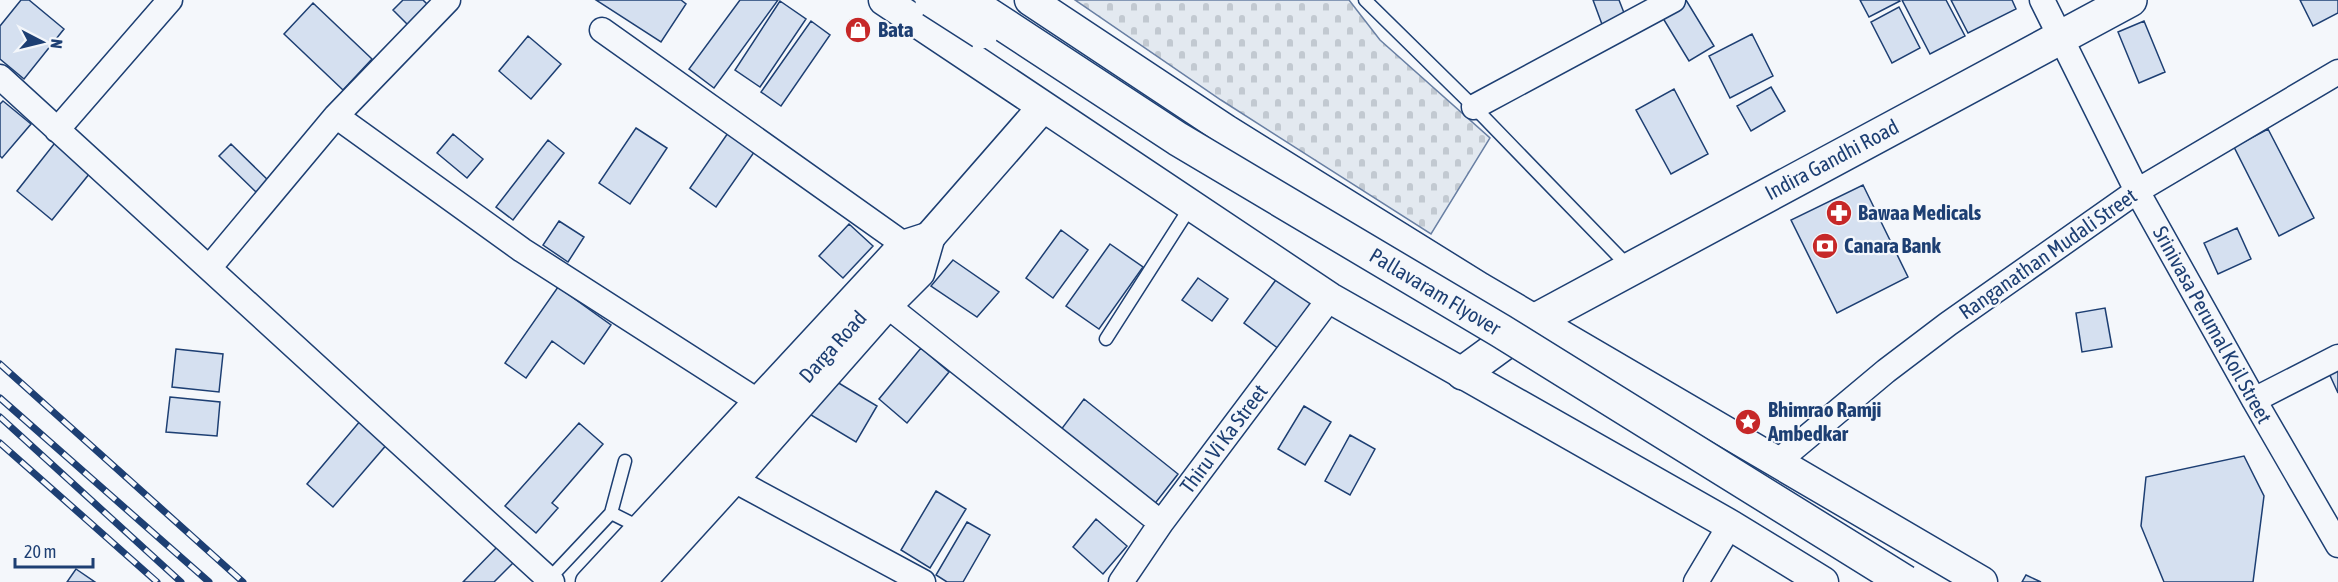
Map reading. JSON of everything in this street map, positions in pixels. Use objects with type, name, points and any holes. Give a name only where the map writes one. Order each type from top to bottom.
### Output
[{"type":"main road","name":"Pallavaram Flyover","points":[[932,0],[1471,334],[1864,582]]},
{"type":"main road","name":"Pallavaram Flyover","points":[[966,0],[1178,139],[1501,331],[1905,582]]},
{"type":"main road","name":"Indira Gandhi Road","points":[[1463,373],[1534,321],[2130,0]]},
{"type":"street","points":[[57,130],[170,0]]},
{"type":"street","points":[[209,268],[336,116],[448,0]]},
{"type":"street","points":[[884,0],[1330,298],[1730,525],[1823,582]]},
{"type":"street","points":[[1030,0],[1226,130],[1534,321],[1982,582]]},
{"type":"street","points":[[1474,107],[1673,0]]},
{"type":"street","name":"Srinivasa Perumal Koil Street","points":[[2042,0],[2062,36],[2137,191],[2253,400],[2338,545]]},
{"type":"street","points":[[602,30],[902,243]]},
{"type":"street","name":"Ranganathan Mudali Street","points":[[1776,463],[1886,371],[1948,324],[2137,191],[2338,72]]},
{"type":"street","points":[[0,78],[550,580]]},
{"type":"street","name":"Darga Road","points":[[616,582],[721,472],[1043,107]]},
{"type":"street","points":[[336,116],[522,250],[756,400]]},
{"type":"street","points":[[588,582],[902,243],[933,233]]},
{"type":"street","points":[[644,582],[922,274],[933,233]]},
{"type":"street","name":"Thiru Vi Ka Street","points":[[1121,582],[1161,523],[1330,298]]},
{"type":"street","points":[[890,307],[1161,523]]},
{"type":"street","points":[[2253,400],[2338,357]]},
{"type":"street","points":[[736,481],[924,582]]},
{"type":"street","points":[[1696,582],[1730,525]]},
{"type":"lane","points":[[1365,0],[1474,107],[1630,268]]},
{"type":"lane","points":[[1106,339],[1191,206]]},
{"type":"lane","points":[[550,580],[611,513],[625,461]]},
{"type":"lane","points":[[611,513],[639,527]]},
{"type":"green space","points":[[1075,0],[1349,0],[1380,40],[1490,138],[1431,234],[1221,100]]},
{"type":"building","points":[[21,0],[29,0],[64,29],[24,79],[0,59],[0,26]]},
{"type":"building","points":[[403,0],[423,0],[429,6],[409,26],[393,10]]},
{"type":"building","points":[[596,0],[681,0],[686,4],[661,42]]},
{"type":"building","points":[[740,0],[778,0],[714,88],[689,69]]},
{"type":"building","points":[[1593,0],[1619,0],[1626,18],[1603,27]]},
{"type":"building","points":[[1686,0],[1714,46],[1689,61],[1661,15]]},
{"type":"building","points":[[1860,0],[1899,0],[1900,1],[1869,17]]},
{"type":"building","points":[[1902,0],[1946,0],[1965,36],[1930,54]]},
{"type":"building","points":[[1951,0],[2012,0],[2016,9],[1968,33]]},
{"type":"building","points":[[2300,0],[2338,0],[2338,13],[2313,26]]},
{"type":"building","points":[[780,1],[806,19],[760,87],[735,70]]},
{"type":"building","points":[[313,3],[372,59],[343,90],[284,34]]},
{"type":"building","points":[[1899,7],[1920,48],[1892,63],[1871,22]]},
{"type":"building","points":[[811,21],[830,35],[781,106],[761,92]]},
{"type":"building","points":[[2144,21],[2165,72],[2139,83],[2118,32]]},
{"type":"building","points":[[1752,34],[1773,76],[1730,98],[1709,56]]},
{"type":"building","points":[[528,36],[561,64],[531,99],[499,71]]},
{"type":"building","points":[[1771,87],[1785,111],[1751,131],[1737,106]]},
{"type":"building","points":[[1674,89],[1708,154],[1671,174],[1636,110]]},
{"type":"building","points":[[3,101],[31,124],[2,158],[0,156],[0,104]]},
{"type":"building","points":[[636,128],[667,148],[630,204],[599,183]]},
{"type":"building","points":[[2268,129],[2314,218],[2279,236],[2234,147]]},
{"type":"building","points":[[730,130],[757,148],[716,207],[690,188]]},
{"type":"building","points":[[453,134],[483,159],[467,178],[437,153]]},
{"type":"building","points":[[58,139],[94,168],[52,220],[17,191]]},
{"type":"building","points":[[548,140],[564,153],[513,220],[496,207]]},
{"type":"building","points":[[231,144],[271,183],[259,195],[219,156]]},
{"type":"building","points":[[1863,185],[1908,277],[1837,313],[1791,220]]},
{"type":"building","points":[[559,221],[584,237],[568,262],[543,245]]},
{"type":"building","points":[[849,224],[873,246],[843,278],[819,256]]},
{"type":"building","points":[[2237,228],[2251,259],[2218,274],[2204,243]]},
{"type":"building","points":[[1061,230],[1088,250],[1053,298],[1026,278]]},
{"type":"building","points":[[1110,244],[1143,267],[1099,329],[1066,306]]},
{"type":"building","points":[[953,260],[999,292],[977,317],[931,286]]},
{"type":"building","points":[[1281,273],[1316,299],[1279,349],[1244,323]]},
{"type":"building","points":[[1198,278],[1228,299],[1212,321],[1182,300]]},
{"type":"building","points":[[558,287],[611,325],[584,364],[552,341],[526,378],[505,363]]},
{"type":"building","points":[[2105,308],[2112,347],[2082,352],[2076,313]]},
{"type":"building","points":[[921,348],[949,372],[907,423],[879,399]]},
{"type":"building","points":[[176,349],[223,354],[219,392],[172,387]]},
{"type":"building","points":[[2338,366],[2338,393],[2328,371]]},
{"type":"building","points":[[832,379],[877,406],[856,442],[811,415]]},
{"type":"building","points":[[170,397],[220,402],[217,436],[166,432]]},
{"type":"building","points":[[1084,399],[1178,474],[1153,506],[1060,431]]},
{"type":"building","points":[[1304,406],[1331,422],[1305,465],[1278,449]]},
{"type":"building","points":[[361,420],[388,443],[333,507],[307,484]]},
{"type":"building","points":[[579,423],[603,444],[552,503],[558,508],[536,533],[505,506]]},
{"type":"building","points":[[1350,435],[1375,449],[1350,495],[1325,481]]},
{"type":"building","points":[[2244,456],[2264,496],[2253,582],[2164,582],[2141,526],[2146,477]]},
{"type":"building","points":[[936,491],[966,509],[930,568],[901,550]]},
{"type":"building","points":[[1096,519],[1127,546],[1103,574],[1073,547]]},
{"type":"building","points":[[967,522],[990,535],[963,582],[947,582],[936,575]]},
{"type":"building","points":[[499,545],[515,561],[494,582],[463,582]]},
{"type":"building","points":[[76,569],[95,582],[67,582]]},
{"type":"building","points":[[2026,575],[2041,582],[2022,582]]},
{"type":"railway","points":[[0,364],[243,582]]},
{"type":"railway","points":[[0,398],[209,582]]},
{"type":"railway","points":[[0,417],[181,582]]},
{"type":"railway","points":[[0,443],[157,582]]},
{"type":"place","name":"Bata","points":[[858,30]]},
{"type":"place","name":"Bawaa Medicals","points":[[1839,213]]},
{"type":"place","name":"Canara Bank","points":[[1825,246]]},
{"type":"place","name":"Bhimrao Ramji Ambedkar","points":[[1748,422]]}]
